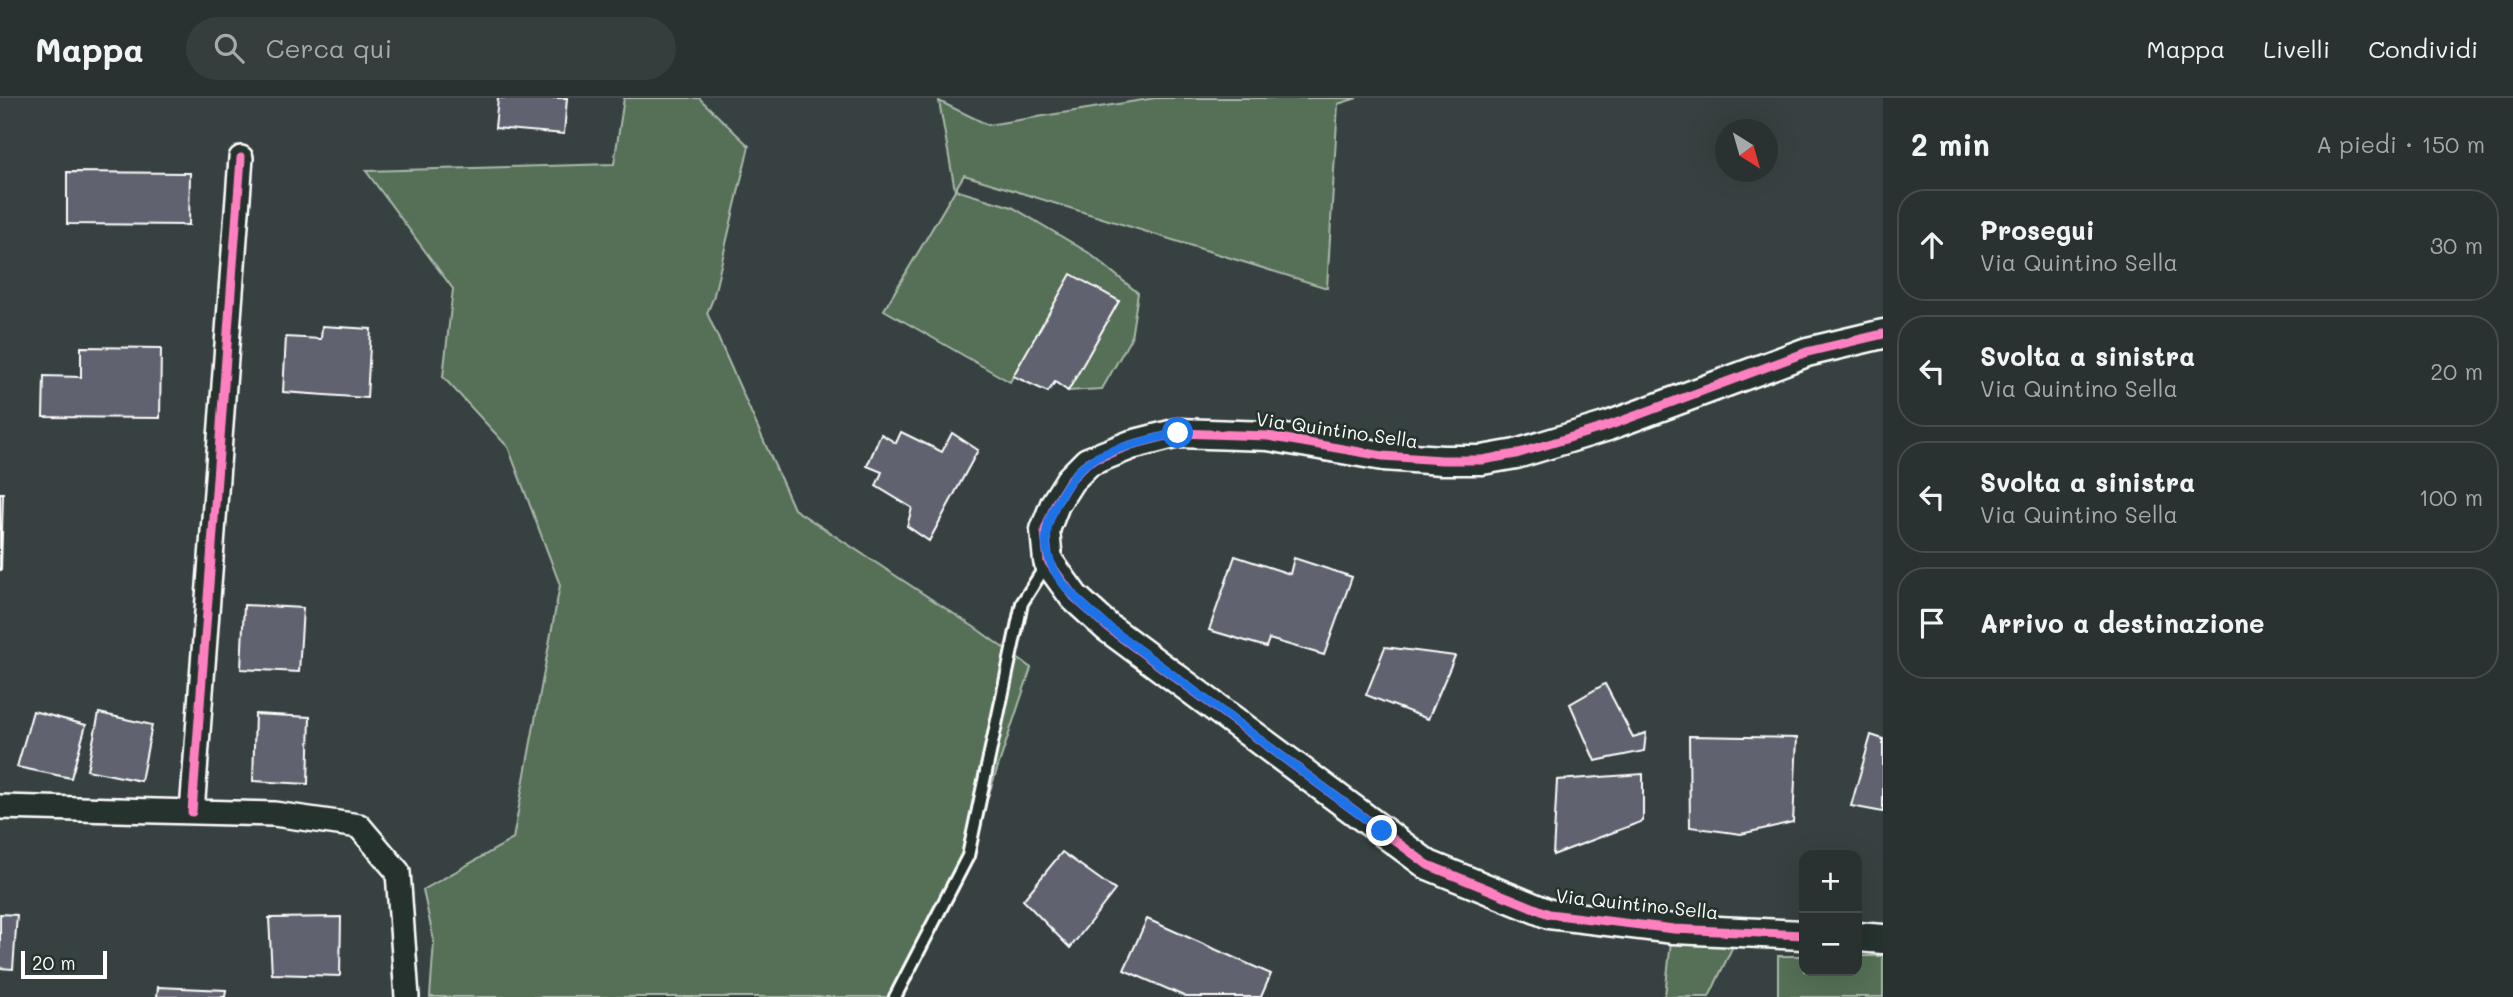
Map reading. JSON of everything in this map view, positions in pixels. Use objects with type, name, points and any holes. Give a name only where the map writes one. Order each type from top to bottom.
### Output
[{"type":"street","points":[[192,812],[241,158]]},
{"type":"street","name":"Via Quintino Sella","points":[[1799,935],[1674,929],[1549,914],[1428,864],[1107,626],[1074,597],[1048,561],[1045,530],[1055,504],[1070,480],[1088,462],[1131,445],[1178,433],[1268,436],[1383,456],[1482,460],[1516,454],[1608,426],[1807,352],[1883,334]]},
{"type":"street","points":[[0,807],[274,814],[359,826],[398,872],[407,997]]},
{"type":"street","points":[[1862,937],[1883,939]]},
{"type":"lane","points":[[895,997],[968,856],[1021,603],[1048,561]]},
{"type":"green space","points":[[624,98],[699,98],[749,146],[713,299],[707,313],[794,509],[977,629],[1031,668],[968,856],[895,997],[430,997],[434,941],[423,890],[513,839],[560,585],[508,447],[443,377],[453,289],[366,171],[614,164]]},
{"type":"green space","points":[[1155,98],[1357,98],[1338,104],[1327,288],[964,175],[955,190],[939,101],[988,125]]},
{"type":"green space","points":[[955,190],[1012,207],[1089,253],[1138,293],[1131,338],[1102,389],[1068,391],[1119,301],[1071,275],[1010,382],[884,310]]},
{"type":"green space","points":[[1671,941],[1733,946],[1709,997],[1661,997],[1665,995]]},
{"type":"green space","points":[[1778,956],[1799,956],[1799,976],[1862,976],[1862,956],[1883,956],[1883,997],[1778,997]]},
{"type":"building","points":[[498,98],[567,98],[564,134],[495,128]]},
{"type":"building","points":[[67,172],[190,173],[189,225],[67,224]]},
{"type":"building","points":[[1071,274],[1119,301],[1068,391],[1055,382],[1048,392],[1013,376]]},
{"type":"building","points":[[322,326],[371,329],[367,398],[283,392],[286,337],[321,339]]},
{"type":"building","points":[[81,347],[161,348],[160,418],[43,417],[44,376],[81,377]]},
{"type":"building","points":[[901,432],[942,452],[952,433],[978,450],[929,541],[907,526],[912,508],[876,486],[882,472],[867,466],[881,434],[896,443]]},
{"type":"building","points":[[0,493],[3,493],[1,570],[0,570]]},
{"type":"building","points":[[1235,556],[1290,574],[1294,558],[1352,577],[1324,655],[1269,639],[1266,647],[1209,630]]},
{"type":"building","points":[[244,605],[303,608],[299,672],[241,669]]},
{"type":"building","points":[[1385,647],[1455,656],[1428,719],[1366,695]]},
{"type":"building","points":[[1605,684],[1633,737],[1646,733],[1644,751],[1595,761],[1570,704]]},
{"type":"building","points":[[33,711],[86,725],[71,778],[17,767]]},
{"type":"building","points":[[99,713],[152,725],[141,781],[87,770]]},
{"type":"building","points":[[255,714],[310,717],[308,784],[253,781]]},
{"type":"building","points":[[1871,735],[1883,739],[1883,812],[1851,806]]},
{"type":"building","points":[[1689,736],[1797,738],[1793,822],[1741,834],[1690,827]]},
{"type":"building","points":[[1643,774],[1643,821],[1553,855],[1557,780]]},
{"type":"building","points":[[1062,852],[1115,890],[1070,948],[1023,900]]},
{"type":"building","points":[[0,914],[17,915],[13,969],[0,968]]},
{"type":"building","points":[[341,917],[340,976],[272,974],[269,918]]},
{"type":"building","points":[[1147,919],[1271,974],[1261,997],[1186,997],[1124,970]]},
{"type":"building","points":[[158,987],[226,990],[225,997],[157,997]]},
{"type":"cycle path","points":[[192,812],[241,158]]},
{"type":"cycle path","points":[[1799,935],[1674,929],[1549,914],[1428,865],[1107,627],[1074,597],[1048,561],[1045,530],[1055,504],[1070,480],[1088,462],[1131,445],[1178,433],[1268,436],[1383,456],[1482,460],[1516,454],[1608,426],[1807,352],[1883,334]]},
{"type":"route","points":[[1178,433],[1131,445],[1088,462],[1070,480],[1055,504],[1045,530],[1048,561],[1074,597],[1107,626],[1382,831]]}]
